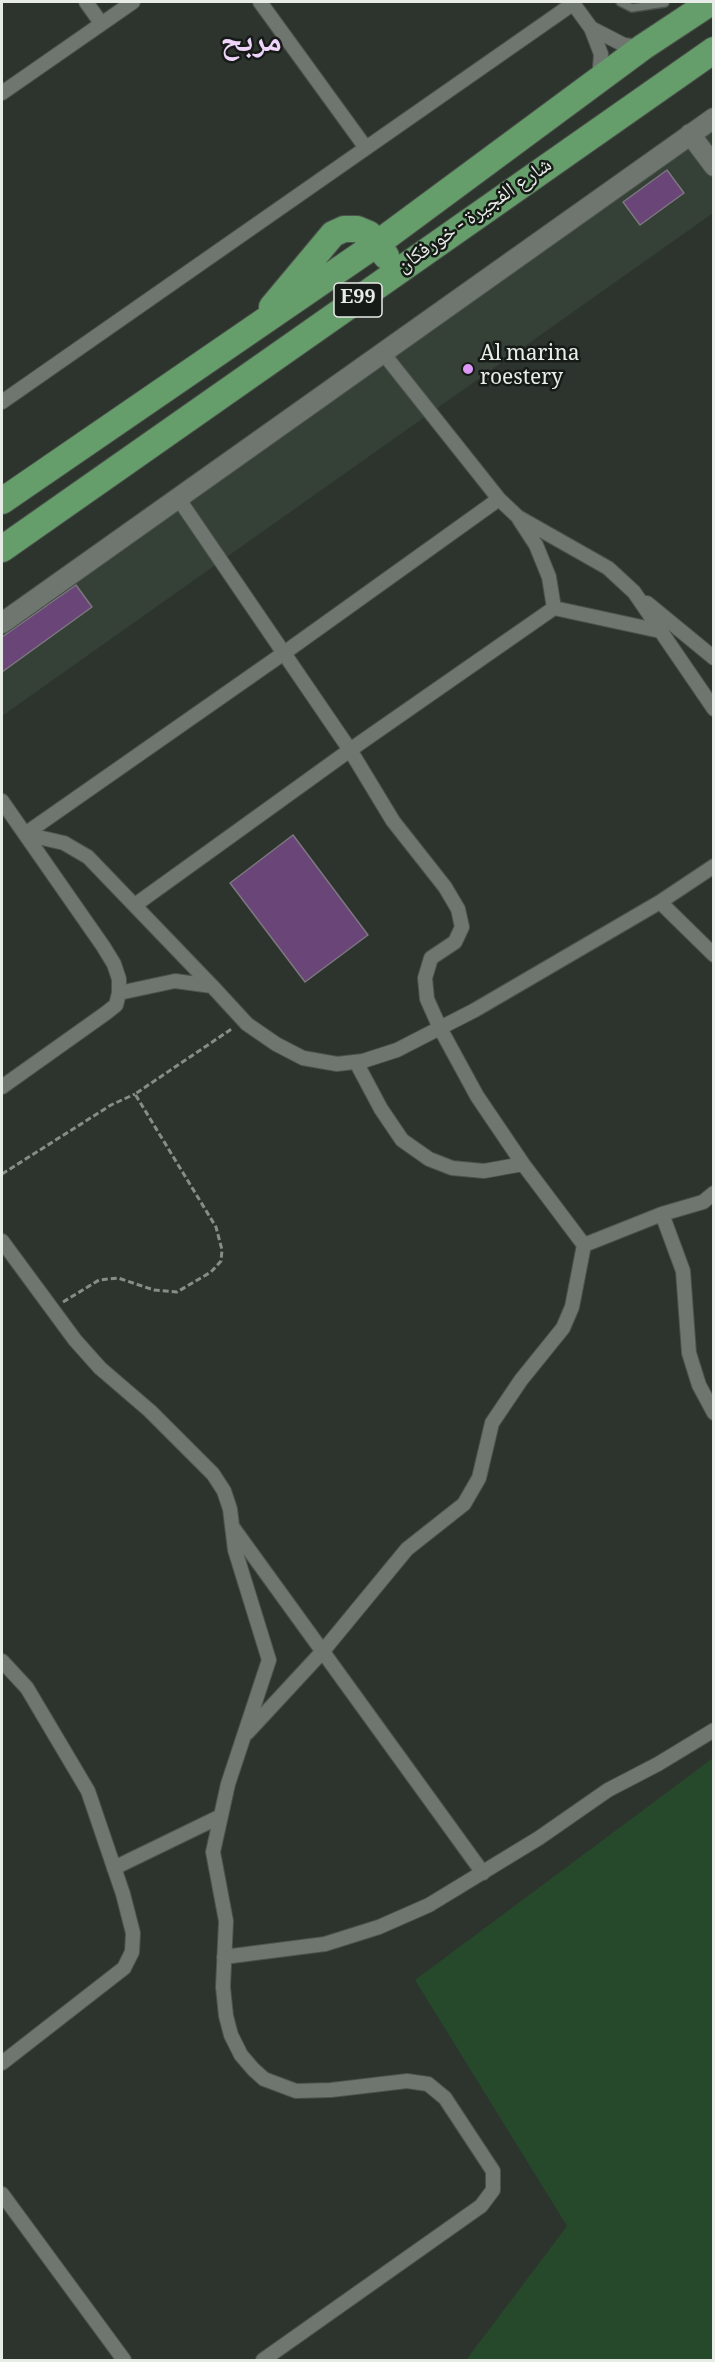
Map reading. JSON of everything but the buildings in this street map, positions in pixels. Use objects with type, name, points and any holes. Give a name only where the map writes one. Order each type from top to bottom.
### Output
[{"type":"highway","name":"شارع الفجيرة - خورفكان","points":[[378,243],[643,47],[670,11],[711,2]]},
{"type":"highway","name":"شارع الفجيرة - خورفكان","points":[[2,549],[714,50]]},
{"type":"highway","points":[[2,501],[253,330],[333,234],[344,229],[357,229],[369,234],[387,257],[384,267],[320,312],[317,317],[317,329]]},
{"type":"street","points":[[86,2],[101,23]]},
{"type":"street","points":[[2,93],[133,2]]},
{"type":"street","points":[[260,2],[366,148]]},
{"type":"street","points":[[2,402],[573,2],[591,27],[601,54],[599,80]]},
{"type":"street","points":[[591,27],[624,45],[643,47]]},
{"type":"street","points":[[2,623],[714,118]]},
{"type":"street","points":[[690,134],[714,166]]},
{"type":"street","points":[[383,354],[499,499],[518,517],[536,545],[549,577],[554,608]]},
{"type":"street","points":[[178,498],[350,750],[393,821],[446,886],[458,909],[462,927],[455,942],[431,958],[425,978],[427,999],[477,1096],[523,1164],[584,1245],[572,1307],[563,1328],[521,1380],[492,1423],[479,1478],[464,1504],[407,1549],[323,1651],[244,1737]]},
{"type":"street","points":[[25,834],[284,654],[499,499]]},
{"type":"street","points":[[518,517],[608,568],[714,658]]},
{"type":"street","points":[[634,592],[714,709]]},
{"type":"street","points":[[135,905],[350,750],[554,608],[660,631]]},
{"type":"street","points":[[2,801],[114,963],[119,979],[116,1005],[2,1087]]},
{"type":"street","points":[[25,834],[64,843],[88,857],[244,1020],[276,1044],[303,1058],[337,1064],[356,1062],[397,1050],[475,1010],[660,902],[714,866]]},
{"type":"street","points":[[660,902],[714,955]]},
{"type":"street","points":[[119,993],[175,981],[212,986]]},
{"type":"street","points":[[356,1062],[381,1109],[402,1140],[429,1160],[452,1168],[484,1171],[523,1164]]},
{"type":"street","points":[[584,1245],[662,1214],[703,1202],[714,1193]]},
{"type":"street","points":[[662,1214],[683,1271],[689,1353],[699,1385],[714,1413]]},
{"type":"street","points":[[2,1241],[51,1309],[100,1368],[150,1411],[213,1474],[224,1491],[230,1509],[235,1550],[269,1660],[219,1817],[213,1852],[226,1921],[223,1987],[226,2016],[231,2035],[253,2069],[272,2084],[296,2091],[331,2090],[407,2081],[428,2084],[445,2098],[488,2162],[494,2181],[493,2190],[482,2206],[263,2361]]},
{"type":"street","points":[[233,1527],[483,1873]]},
{"type":"street","points":[[2,1661],[27,1688],[81,1776],[123,1894],[133,1933],[132,1952],[124,1968],[2,2063]]},
{"type":"street","points":[[224,1957],[336,1941],[379,1927],[429,1905],[539,1838],[608,1790],[658,1764],[714,1730]]},
{"type":"street","points":[[114,1868],[219,1817]]},
{"type":"street","points":[[2,2194],[124,2361]]},
{"type":"lane","points":[[620,2],[632,8],[670,11]]},
{"type":"path","points":[[2,1174],[111,1105],[135,1094],[244,1020]]},
{"type":"path","points":[[51,1309],[99,1280],[118,1278],[154,1290],[177,1292],[211,1272],[221,1261],[222,1250],[216,1227],[135,1094]]},
{"type":"shaded area","points":[[713,129],[713,213],[2,716],[2,628]]},
{"type":"green space","points":[[713,1758],[713,2360],[466,2360],[567,2226],[415,1980]]},
{"type":"place","name":"Al marina roestery","points":[[468,369]]},
{"type":"district","name":"مربح","points":[[251,47]]}]
